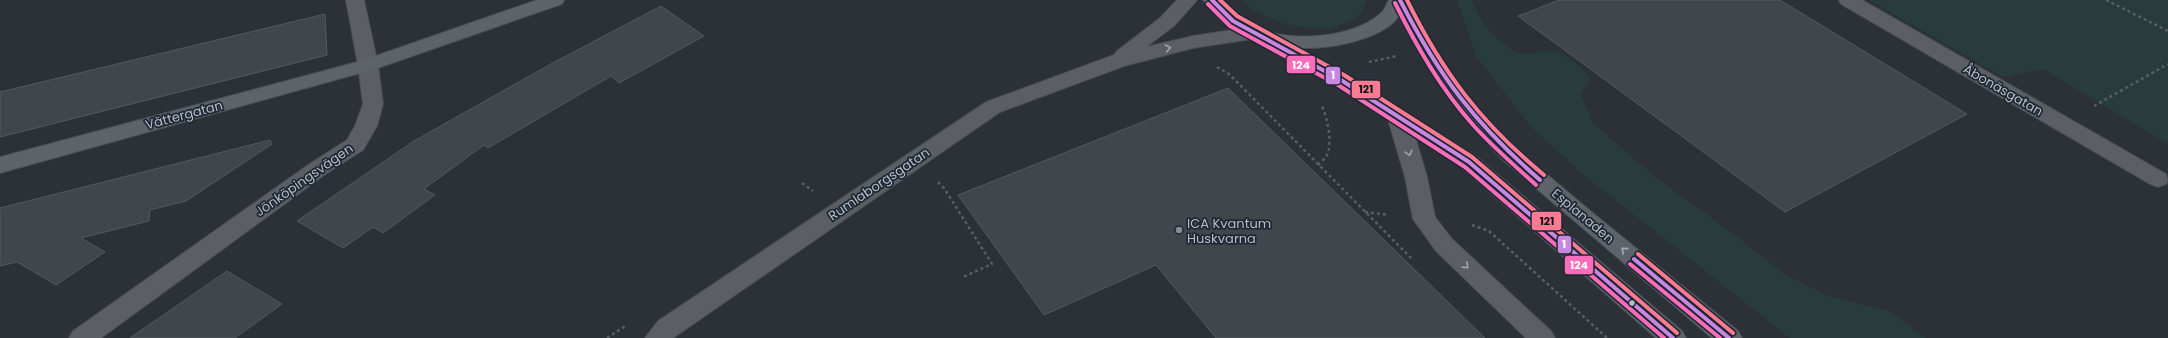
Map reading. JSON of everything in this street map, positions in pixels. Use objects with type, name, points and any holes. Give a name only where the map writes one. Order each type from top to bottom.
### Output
[{"type":"street","name":"Jönköpingsvägen","points":[[82,338],[319,168],[355,145],[366,126],[373,104],[368,65],[355,0]]},
{"type":"street","points":[[368,65],[555,0]]},
{"type":"street","name":"Rumlaborgsgatan","points":[[1116,61],[1167,22],[1188,0]]},
{"type":"street","points":[[1212,0],[1232,21],[1341,80],[1469,162],[1673,338]]},
{"type":"street","points":[[1261,37],[1308,42],[1339,39],[1359,34],[1388,18],[1399,0]]},
{"type":"street","name":"Esplanaden","points":[[1399,0],[1428,51],[1470,112],[1502,146],[1551,190],[1729,338]]},
{"type":"street","name":"Åbonäsgatan","points":[[1848,0],[2158,179]]},
{"type":"street","name":"Rumlaborgsgatan","points":[[658,338],[667,328],[993,107],[1116,61],[1193,42],[1261,37]]},
{"type":"street","name":"Vättergatan","points":[[0,165],[368,65]]},
{"type":"street","points":[[1398,116],[1416,177],[1424,219],[1444,245],[1542,338]]},
{"type":"path","points":[[2106,0],[2168,32]]},
{"type":"path","points":[[1318,165],[1327,155],[1329,141],[1323,107],[1316,99],[1353,69],[1386,57],[1428,51]]},
{"type":"path","points":[[2059,122],[2102,102],[2168,64]]},
{"type":"path","points":[[1212,65],[1229,74],[1415,261]]},
{"type":"path","points":[[934,179],[944,188],[992,264],[963,277]]},
{"type":"path","points":[[607,338],[628,324]]},
{"type":"green space","points":[[1242,0],[1367,0],[1361,13],[1354,19],[1329,28],[1311,29],[1278,21],[1266,16],[1248,6]]},
{"type":"green space","points":[[1457,0],[1471,0],[1489,30],[1509,48],[1525,54],[1546,51],[1556,52],[1574,61],[1591,80],[1580,93],[1593,123],[1655,177],[1731,232],[1783,273],[1828,296],[1889,311],[1926,338],[1790,338],[1584,175],[1531,127],[1476,56]]},
{"type":"green space","points":[[1869,0],[2168,0],[2168,144],[2043,69],[2003,77]]},
{"type":"building","points":[[1559,0],[1780,0],[1967,114],[1785,212],[1518,16]]},
{"type":"building","points":[[661,6],[704,36],[619,83],[611,76],[488,148],[484,145],[424,189],[435,195],[383,233],[373,227],[343,248],[297,221],[414,141],[549,65]]},
{"type":"building","points":[[325,14],[327,55],[0,137],[0,92]]},
{"type":"building","name":"ICA Kvantum Huskvarna","points":[[1228,88],[1485,338],[1216,338],[1156,265],[1044,315],[958,195]]},
{"type":"building","points":[[270,140],[272,144],[186,201],[150,210],[149,221],[81,238],[105,252],[56,285],[17,262],[0,266],[0,208]]},
{"type":"building","points":[[227,271],[282,304],[235,338],[130,338]]},
{"type":"transit line","name":"1","points":[[1212,0],[1233,21],[1341,80],[1469,162],[1673,338]]},
{"type":"transit line","name":"121","points":[[1220,0],[1237,16],[1344,75],[1472,157],[1677,333]]},
{"type":"transit line","name":"1","points":[[1400,0],[1435,63],[1455,93],[1485,129],[1515,159],[1540,180]]},
{"type":"transit line","name":"121","points":[[1407,0],[1440,61],[1470,103],[1503,140],[1544,175]]},
{"type":"transit line","name":"124","points":[[1395,3],[1430,67],[1451,98],[1474,126],[1536,185]]},
{"type":"transit line","name":"124","points":[[1208,4],[1230,26],[1338,85],[1465,167],[1664,338]]},
{"type":"transit line","name":"121","points":[[1638,254],[1733,333]]},
{"type":"transit line","name":"1","points":[[1634,259],[1729,338]]},
{"type":"transit line","name":"124","points":[[1630,264],[1720,338]]},
{"type":"place","name":"ICA Kvantum Huskvarna","points":[[1179,230]]}]
